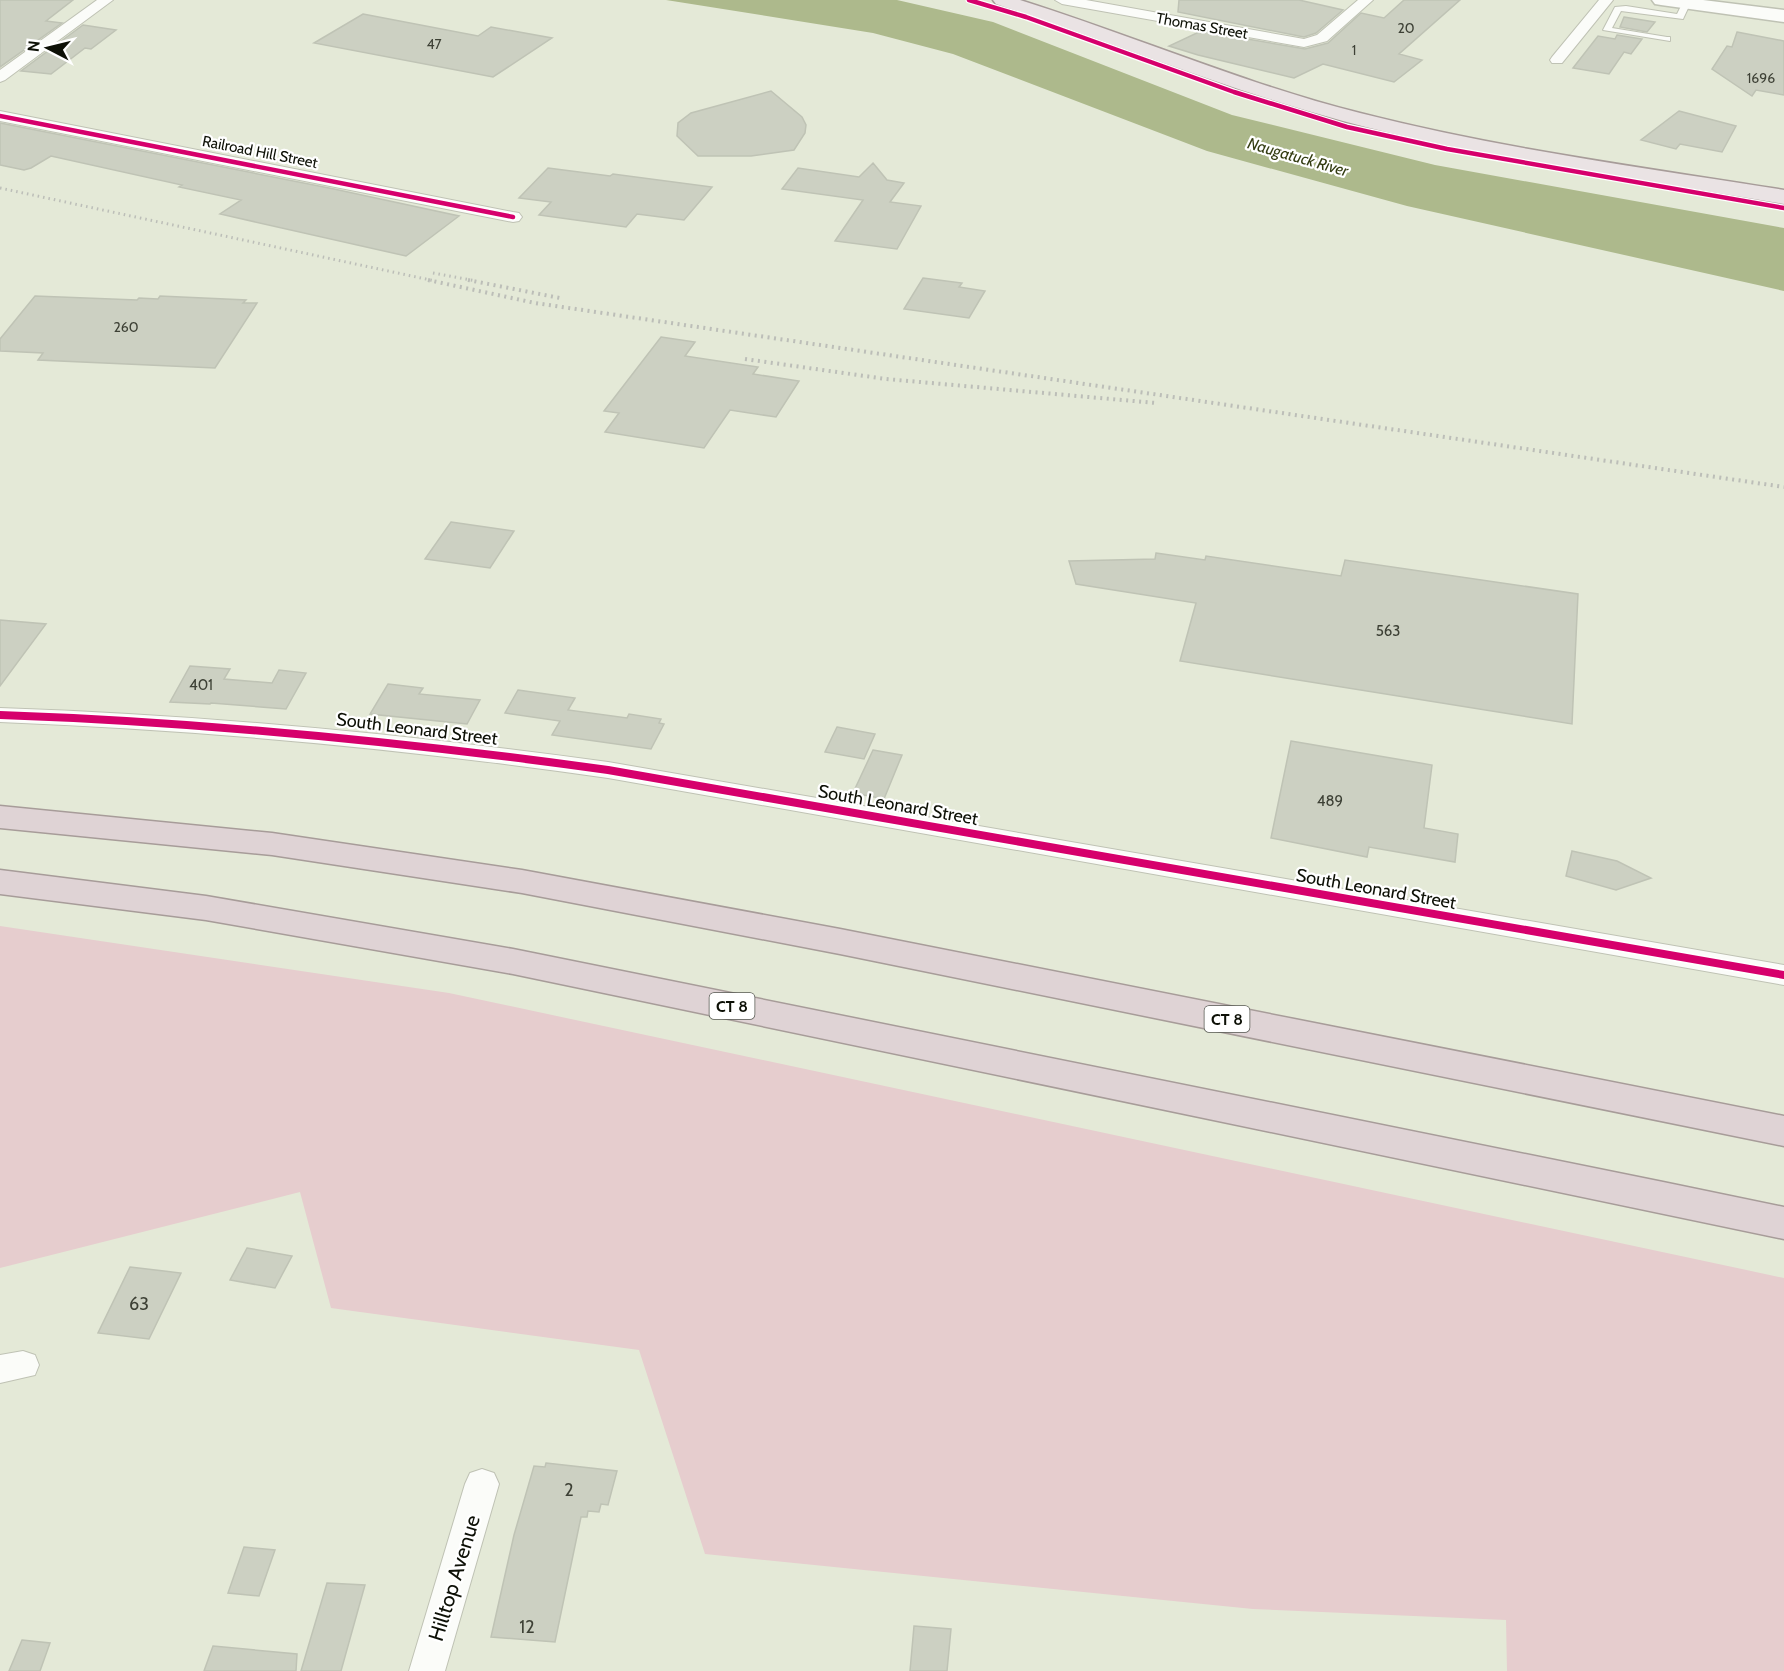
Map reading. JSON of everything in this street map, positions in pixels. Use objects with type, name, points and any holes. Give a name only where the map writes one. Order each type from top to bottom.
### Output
[{"type":"highway","name":"CT 8","points":[[0,817],[162,831],[274,844],[555,888],[771,928],[1784,1131]]},
{"type":"highway","name":"CT 8","points":[[0,882],[221,910],[422,945],[646,988],[1784,1223]]},
{"type":"main road","points":[[1002,0],[1300,102],[1365,121],[1493,149],[1784,197]]},
{"type":"main road","points":[[1661,0],[1784,16]]},
{"type":"street","points":[[0,77],[106,0]]},
{"type":"street","name":"Thomas Street","points":[[1062,0],[1291,42],[1308,43],[1322,38],[1366,0]]},
{"type":"street","points":[[1557,60],[1608,5]]},
{"type":"street","name":"Railroad Hill Street","points":[[0,116],[107,135],[513,217]]},
{"type":"street","name":"South Leonard Street","points":[[0,715],[118,719],[295,731],[548,761],[694,784],[1784,975]]},
{"type":"street","name":"Hilltop Avenue","points":[[427,1671],[482,1484]]},
{"type":"lane","points":[[1667,39],[1607,30],[1608,5],[1680,16],[1686,4]]},
{"type":"shaded area","points":[[0,926],[449,993],[1784,1278],[1784,1671],[1507,1671],[1506,1620],[1253,1609],[705,1554],[639,1350],[331,1308],[300,1192],[0,1268]]},
{"type":"water","name":"Naugatuck River","points":[[666,0],[897,0],[993,22],[1232,115],[1435,165],[1784,228],[1784,291],[1407,206],[1207,151],[953,54],[873,33]]},
{"type":"building","points":[[0,0],[73,0],[46,21],[62,23],[0,67]]},
{"type":"building","points":[[1179,0],[1299,0],[1343,10],[1316,33],[1304,37],[1178,12]]},
{"type":"building","points":[[1404,0],[1460,0],[1399,54],[1422,60],[1394,82],[1323,64],[1294,78],[1169,46],[1201,31],[1305,49],[1328,43],[1361,13],[1384,18]]},
{"type":"building","points":[[363,14],[478,36],[491,27],[552,38],[493,77],[314,43]]},
{"type":"building","points":[[1624,17],[1655,22],[1647,32],[1620,27]]},
{"type":"building","points":[[83,25],[116,30],[91,49],[85,48],[51,74],[21,71]]},
{"type":"building","points":[[1737,32],[1784,41],[1784,95],[1756,90],[1752,96],[1712,69],[1727,46],[1732,47]]},
{"type":"building","points":[[1617,35],[1642,39],[1631,54],[1624,52],[1609,74],[1573,68],[1598,36],[1615,39]]},
{"type":"building","points":[[771,91],[802,117],[806,125],[805,133],[794,150],[751,156],[698,156],[677,136],[678,123],[691,113]]},
{"type":"building","points":[[1679,111],[1736,126],[1722,152],[1680,144],[1676,149],[1641,140]]},
{"type":"building","points":[[0,123],[459,216],[406,256],[220,214],[241,200],[179,187],[182,185],[51,156],[24,170],[0,165]]},
{"type":"building","points":[[873,163],[887,180],[904,183],[890,202],[921,206],[897,249],[835,241],[863,200],[782,189],[798,168],[859,177]]},
{"type":"building","points":[[548,168],[712,187],[684,220],[637,214],[626,227],[539,215],[551,202],[519,198]]},
{"type":"building","points":[[923,278],[962,283],[959,287],[985,291],[969,318],[904,309]]},
{"type":"building","points":[[35,296],[137,300],[139,298],[158,299],[160,296],[246,300],[243,303],[257,303],[215,368],[38,360],[43,353],[0,351],[0,339]]},
{"type":"building","points":[[661,337],[695,342],[685,356],[758,367],[753,374],[799,381],[776,417],[730,410],[704,448],[605,432],[619,413],[604,411]]},
{"type":"building","points":[[451,522],[514,531],[490,568],[425,559]]},
{"type":"building","points":[[1156,553],[1205,560],[1206,556],[1341,576],[1345,560],[1578,594],[1572,724],[1180,661],[1196,603],[1076,584],[1069,561],[1155,559]]},
{"type":"building","points":[[0,620],[46,624],[0,686]]},
{"type":"building","points":[[190,666],[230,669],[224,679],[272,683],[279,670],[306,673],[286,709],[170,702]]},
{"type":"building","points":[[388,684],[423,688],[419,694],[480,700],[467,724],[370,714]]},
{"type":"building","points":[[518,690],[575,698],[568,710],[627,718],[629,714],[661,719],[659,723],[664,724],[651,749],[552,735],[560,721],[505,713]]},
{"type":"building","points":[[837,727],[875,734],[864,759],[825,752]]},
{"type":"building","points":[[1291,741],[1432,765],[1424,828],[1458,834],[1455,862],[1369,847],[1367,857],[1271,838]]},
{"type":"building","points":[[873,750],[902,755],[884,799],[853,793]]},
{"type":"building","points":[[1572,851],[1617,861],[1651,878],[1616,890],[1566,876]]},
{"type":"building","points":[[247,1248],[292,1256],[275,1288],[230,1280]]},
{"type":"building","points":[[130,1267],[181,1273],[149,1339],[98,1333]]},
{"type":"building","points":[[546,1463],[617,1471],[608,1505],[601,1504],[599,1512],[588,1511],[587,1517],[581,1517],[555,1642],[491,1637],[514,1535],[534,1466],[545,1467]]},
{"type":"building","points":[[244,1547],[275,1550],[259,1596],[228,1593]]},
{"type":"building","points":[[327,1583],[365,1585],[341,1671],[301,1671]]},
{"type":"building","points":[[914,1626],[951,1629],[947,1671],[910,1671]]},
{"type":"building","points":[[22,1640],[50,1643],[40,1671],[9,1671]]},
{"type":"building","points":[[213,1646],[297,1654],[296,1671],[204,1671]]},
{"type":"railway","points":[[0,188],[435,281]]},
{"type":"railway","points":[[433,273],[476,281]]},
{"type":"railway","points":[[428,280],[535,303],[1784,487]]},
{"type":"railway","points":[[468,280],[560,298]]},
{"type":"railway","points":[[745,359],[886,379],[1156,403]]},
{"type":"cycle path","points":[[969,0],[1026,17],[1234,92],[1347,127],[1447,149],[1784,208]]},
{"type":"cycle path","points":[[0,116],[513,217]]},
{"type":"cycle path","points":[[0,715],[262,729],[435,747],[608,770],[1784,975]]}]
